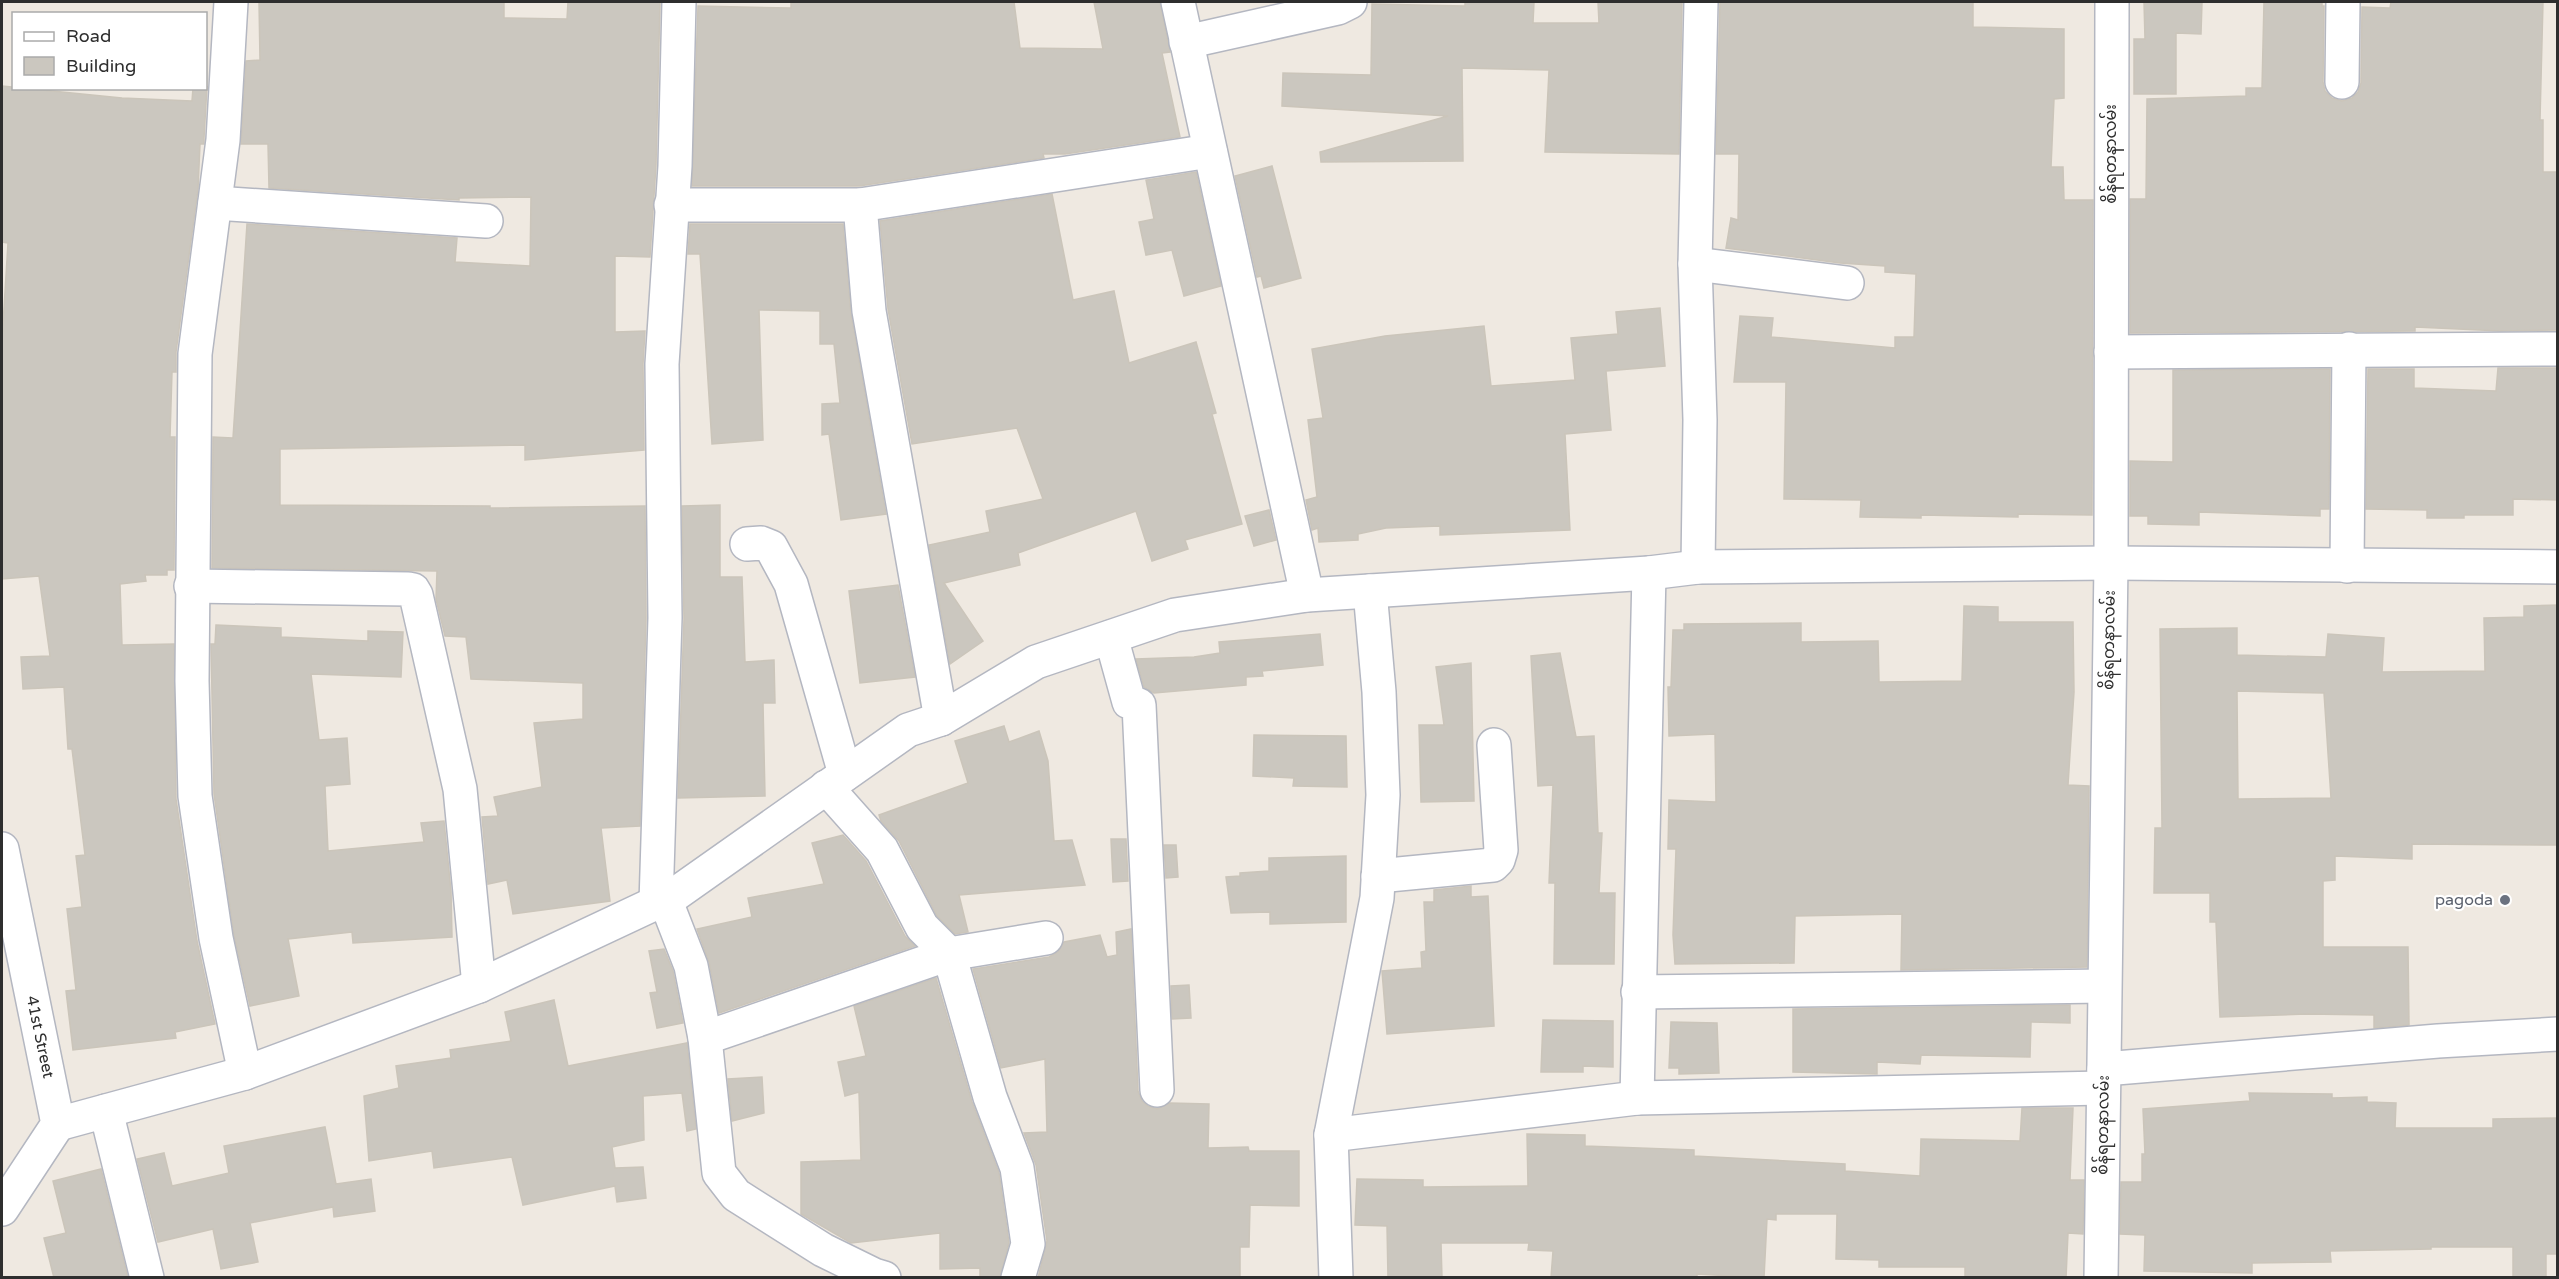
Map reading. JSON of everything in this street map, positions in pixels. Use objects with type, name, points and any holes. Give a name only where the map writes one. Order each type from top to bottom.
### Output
[{"type":"street","points":[[231,2],[223,141],[195,354],[191,586],[195,796],[216,938],[245,1073]]},
{"type":"street","points":[[679,2],[675,166],[662,364],[665,618],[661,901],[691,966],[705,1038],[719,1173],[736,1194],[814,1244],[884,1278]]},
{"type":"street","points":[[1178,2],[1307,595]]},
{"type":"street","points":[[1186,42],[1338,8],[1350,2]]},
{"type":"street","points":[[1698,567],[1700,420],[1695,264],[1701,2]]},
{"type":"street","name":"စိန်ရတနာလမ်း","points":[[2101,1278],[2110,563],[2112,2]]},
{"type":"street","points":[[2342,82],[2343,2]]},
{"type":"street","points":[[671,205],[860,205],[1210,152]]},
{"type":"street","points":[[215,203],[486,221]]},
{"type":"street","points":[[860,205],[869,310],[941,718]]},
{"type":"street","points":[[1695,264],[1847,283]]},
{"type":"street","points":[[2111,352],[2558,349]]},
{"type":"street","points":[[2347,566],[2349,350]]},
{"type":"street","points":[[747,544],[761,543],[771,547],[791,585],[836,780],[882,850],[922,927],[949,954],[990,1097],[1017,1168],[1028,1244],[1018,1278]]},
{"type":"street","points":[[2,1209],[58,1124],[245,1073],[479,986],[661,901],[909,730],[941,718],[1036,662],[1175,615],[1307,595],[1649,573],[1698,567],[2110,563],[2558,567]]},
{"type":"street","points":[[1636,1098],[1649,573]]},
{"type":"street","points":[[191,586],[408,589],[416,595],[460,789],[479,986]]},
{"type":"street","points":[[1336,1278],[1331,1135],[1377,898],[1383,795],[1370,591]]},
{"type":"street","points":[[1111,637],[1129,702],[1139,705],[1157,1090]]},
{"type":"street","points":[[1378,876],[1493,865],[1498,860],[1501,850],[1494,745]]},
{"type":"street","name":"41st Street","points":[[2,849],[58,1124]]},
{"type":"street","points":[[705,1038],[949,954],[1046,938]]},
{"type":"street","points":[[1638,992],[2104,986]]},
{"type":"street","points":[[1331,1135],[1636,1098],[2104,1078],[2426,1042],[2558,1034]]},
{"type":"street","points":[[106,1111],[147,1278]]},
{"type":"building","points":[[259,2],[504,2],[504,18],[567,19],[568,2],[660,2],[656,165],[650,257],[615,256],[615,332],[645,331],[644,450],[525,460],[525,445],[280,449],[280,505],[490,506],[490,508],[645,506],[646,618],[640,826],[601,828],[610,901],[513,914],[507,880],[488,884],[482,817],[498,816],[494,797],[542,787],[534,723],[583,719],[583,683],[471,679],[466,637],[445,636],[436,599],[437,571],[212,568],[213,437],[233,438],[247,224],[457,238],[455,262],[530,266],[531,197],[459,198],[459,200],[269,188],[268,144],[241,144],[246,61],[260,60]]},
{"type":"building","points":[[791,2],[1014,2],[1020,48],[1103,49],[1094,2],[1160,2],[1170,52],[1162,53],[1180,137],[1065,154],[1043,154],[1044,158],[859,186],[692,186],[698,6],[791,8]]},
{"type":"building","points":[[1465,2],[1534,2],[1533,23],[1599,23],[1598,2],[1682,2],[1679,154],[1545,152],[1549,70],[1462,68],[1463,161],[1321,162],[1320,152],[1448,116],[1282,106],[1283,73],[1371,75],[1372,4],[1465,6]]},
{"type":"building","points":[[1720,2],[1973,2],[1973,27],[2064,29],[2064,98],[2054,99],[2051,167],[2063,167],[2064,200],[2093,200],[2092,515],[1860,517],[1861,500],[1784,499],[1786,382],[1734,382],[1740,316],[1773,318],[1771,337],[1895,348],[1895,337],[1914,337],[1916,274],[1885,272],[1885,266],[1840,263],[1726,248],[1731,218],[1738,220],[1739,154],[1716,154]]},
{"type":"building","points":[[2144,2],[2202,2],[2201,34],[2176,33],[2176,94],[2134,94],[2134,39],[2145,39]]},
{"type":"building","points":[[2264,2],[2322,2],[2324,6],[2323,82],[2325,91],[2332,98],[2342,101],[2352,98],[2358,92],[2361,83],[2362,7],[2390,8],[2391,2],[2543,2],[2540,120],[2543,120],[2543,172],[2558,172],[2558,330],[2501,331],[2415,327],[2415,331],[2130,333],[2130,199],[2146,199],[2147,99],[2246,96],[2246,88],[2262,88]]},
{"type":"building","points":[[2,86],[12,87],[12,90],[42,90],[122,98],[192,101],[193,90],[207,90],[204,144],[200,144],[198,189],[176,352],[176,372],[172,372],[170,437],[175,437],[174,570],[167,570],[167,575],[145,575],[146,581],[120,584],[122,645],[174,644],[176,799],[197,941],[215,1024],[175,1032],[176,1038],[73,1050],[66,991],[76,990],[67,909],[82,907],[76,856],[85,855],[72,749],[68,749],[64,687],[23,689],[21,657],[50,656],[39,576],[2,579],[2,341],[8,243],[2,242]]},
{"type":"building","points":[[1272,166],[1301,278],[1264,288],[1261,276],[1257,277],[1235,176]]},
{"type":"building","points":[[1196,172],[1221,286],[1184,296],[1172,250],[1146,255],[1139,222],[1154,219],[1146,180]]},
{"type":"building","points":[[1052,194],[1073,300],[1114,291],[1129,363],[1196,342],[1216,413],[1212,414],[1242,524],[1185,540],[1188,549],[1152,561],[1136,511],[1018,553],[1020,565],[944,583],[983,641],[950,664],[929,545],[990,532],[986,511],[1043,499],[1017,428],[912,444],[888,309],[880,221]]},
{"type":"building","points":[[690,224],[843,224],[851,314],[886,514],[841,520],[829,434],[822,435],[822,404],[840,403],[834,344],[820,344],[820,311],[759,310],[763,440],[712,444],[700,254],[688,254]]},
{"type":"building","points":[[1660,308],[1665,366],[1606,371],[1611,430],[1565,434],[1570,530],[1440,535],[1440,526],[1386,528],[1358,534],[1358,540],[1319,542],[1318,528],[1312,530],[1306,500],[1317,497],[1308,420],[1323,418],[1312,349],[1385,336],[1484,326],[1491,386],[1575,380],[1571,338],[1618,334],[1616,312]]},
{"type":"building","points":[[2498,368],[2558,368],[2558,500],[2513,499],[2513,515],[2464,515],[2464,518],[2427,518],[2427,510],[2366,509],[2368,369],[2414,369],[2414,388],[2496,391]]},
{"type":"building","points":[[2330,369],[2329,509],[2320,509],[2320,516],[2199,512],[2199,525],[2148,524],[2148,516],[2130,516],[2130,461],[2173,462],[2173,370]]},
{"type":"building","points":[[720,505],[720,577],[742,577],[745,662],[774,660],[775,703],[763,703],[765,796],[678,798],[684,619],[682,506]]},
{"type":"building","points":[[1269,510],[1276,540],[1254,546],[1245,516]]},
{"type":"building","points":[[898,585],[915,677],[860,683],[849,591]]},
{"type":"building","points":[[2558,605],[2558,845],[2412,844],[2412,859],[2335,856],[2335,880],[2323,881],[2323,947],[2408,947],[2409,1025],[2374,1028],[2374,1015],[2306,1014],[2220,1017],[2216,922],[2210,922],[2210,893],[2154,893],[2155,828],[2162,828],[2160,629],[2237,628],[2237,655],[2326,657],[2328,634],[2384,638],[2382,672],[2485,671],[2484,618],[2524,617],[2524,606]],"holes":[[[2237,691],[2324,693],[2331,798],[2238,799]]]},
{"type":"building","points":[[1964,606],[1998,607],[1998,622],[2073,622],[2074,692],[2068,785],[2089,786],[2087,967],[1901,970],[1902,914],[1795,916],[1794,963],[1675,964],[1673,935],[1676,849],[1668,849],[1669,800],[1716,802],[1715,734],[1669,736],[1668,687],[1671,687],[1673,630],[1684,630],[1684,624],[1801,623],[1801,642],[1878,641],[1879,682],[1962,681]]},
{"type":"building","points":[[216,625],[281,628],[281,637],[368,641],[368,631],[403,632],[401,677],[311,674],[319,740],[347,738],[350,784],[325,786],[328,851],[424,842],[421,823],[444,821],[451,891],[452,937],[353,943],[352,932],[288,939],[299,996],[250,1006],[234,935],[214,794],[211,644],[215,644]]},
{"type":"building","points":[[1320,634],[1323,665],[1262,671],[1263,676],[1246,677],[1246,685],[1154,693],[1144,687],[1136,659],[1194,657],[1220,653],[1219,642]]},
{"type":"building","points":[[1560,653],[1576,737],[1594,736],[1598,833],[1602,833],[1599,893],[1615,893],[1614,964],[1554,964],[1555,883],[1549,883],[1553,785],[1538,786],[1531,656]]},
{"type":"building","points":[[1471,663],[1474,801],[1421,802],[1419,725],[1444,725],[1436,667]]},
{"type":"building","points":[[1004,726],[1009,742],[1039,731],[1048,761],[1054,841],[1072,840],[1085,885],[959,895],[968,932],[955,934],[937,916],[899,841],[881,821],[879,815],[968,783],[955,741]]},
{"type":"building","points":[[1254,735],[1346,736],[1347,787],[1293,786],[1294,778],[1253,776]]},
{"type":"building","points":[[843,835],[866,861],[905,936],[915,946],[719,1013],[709,962],[697,929],[752,917],[748,898],[824,884],[812,843]]},
{"type":"building","points":[[1111,839],[1126,839],[1128,881],[1113,882]]},
{"type":"building","points":[[1164,845],[1176,845],[1178,877],[1166,878]]},
{"type":"building","points":[[1346,856],[1346,922],[1270,924],[1270,912],[1231,913],[1226,877],[1240,876],[1240,873],[1269,871],[1269,858]]},
{"type":"building","points":[[1471,886],[1471,897],[1488,896],[1494,1026],[1387,1034],[1382,971],[1422,968],[1421,952],[1426,951],[1424,902],[1434,902],[1434,890]]},
{"type":"building","points":[[1131,929],[1138,1091],[1142,1101],[1157,1109],[1170,1103],[1209,1104],[1208,1148],[1248,1147],[1249,1151],[1299,1151],[1299,1206],[1250,1205],[1249,1247],[1240,1247],[1240,1278],[1038,1278],[1047,1241],[1036,1165],[1024,1133],[1047,1132],[1045,1059],[1001,1068],[973,969],[1049,957],[1058,952],[1064,942],[1100,935],[1107,957],[1117,955],[1116,932]]},
{"type":"building","points":[[664,949],[673,971],[683,1023],[657,1028],[650,993],[657,992],[649,951]]},
{"type":"building","points":[[936,978],[972,1102],[999,1173],[1009,1243],[1000,1277],[980,1277],[980,1268],[940,1269],[940,1233],[851,1243],[801,1214],[801,1162],[861,1160],[859,1092],[845,1096],[838,1062],[866,1056],[854,1006]]},
{"type":"building","points":[[1189,985],[1191,1018],[1172,1019],[1171,986]]},
{"type":"building","points":[[554,1000],[568,1066],[687,1043],[696,1129],[687,1131],[682,1093],[643,1096],[644,1140],[612,1147],[615,1168],[643,1167],[646,1198],[617,1202],[615,1186],[523,1205],[512,1157],[434,1168],[432,1151],[369,1161],[364,1096],[399,1088],[396,1066],[451,1058],[450,1050],[511,1041],[505,1012]]},
{"type":"building","points":[[2070,1005],[2070,1023],[2031,1022],[2030,1057],[1921,1055],[1920,1064],[1877,1062],[1877,1074],[1793,1072],[1793,1009]]},
{"type":"building","points":[[1543,1020],[1613,1021],[1613,1067],[1583,1066],[1583,1072],[1541,1072]]},
{"type":"building","points":[[1671,1022],[1717,1023],[1719,1073],[1679,1074],[1679,1068],[1669,1068]]},
{"type":"building","points":[[762,1077],[764,1113],[732,1121],[728,1079]]},
{"type":"building","points":[[2249,1093],[2332,1094],[2332,1098],[2367,1097],[2367,1102],[2396,1103],[2395,1128],[2493,1128],[2493,1119],[2558,1118],[2558,1254],[2546,1254],[2546,1278],[2513,1278],[2513,1247],[2330,1251],[2331,1262],[2252,1263],[2252,1273],[2144,1271],[2145,1235],[2120,1234],[2121,1182],[2142,1182],[2142,1154],[2145,1154],[2143,1109],[2250,1101]]},
{"type":"building","points":[[2022,1108],[2073,1108],[2070,1180],[2084,1180],[2083,1234],[2068,1233],[2066,1278],[1965,1278],[1965,1267],[1879,1267],[1879,1260],[1836,1259],[1837,1214],[1776,1214],[1776,1220],[1767,1219],[1764,1278],[1697,1274],[1697,1278],[1551,1278],[1553,1251],[1528,1250],[1529,1243],[1441,1243],[1442,1278],[1388,1278],[1387,1226],[1355,1225],[1357,1179],[1423,1180],[1423,1187],[1528,1186],[1527,1134],[1585,1135],[1585,1146],[1694,1150],[1694,1156],[1845,1164],[1845,1171],[1920,1176],[1921,1139],[2020,1141]]},
{"type":"building","points":[[325,1127],[336,1184],[371,1179],[375,1211],[334,1217],[333,1207],[250,1223],[258,1262],[221,1269],[213,1229],[158,1242],[137,1159],[164,1153],[172,1186],[229,1173],[224,1146]]},
{"type":"building","points":[[101,1169],[128,1278],[54,1278],[44,1238],[66,1233],[53,1181]]},
{"type":"place","name":"pagoda","points":[[2505,900]]}]
